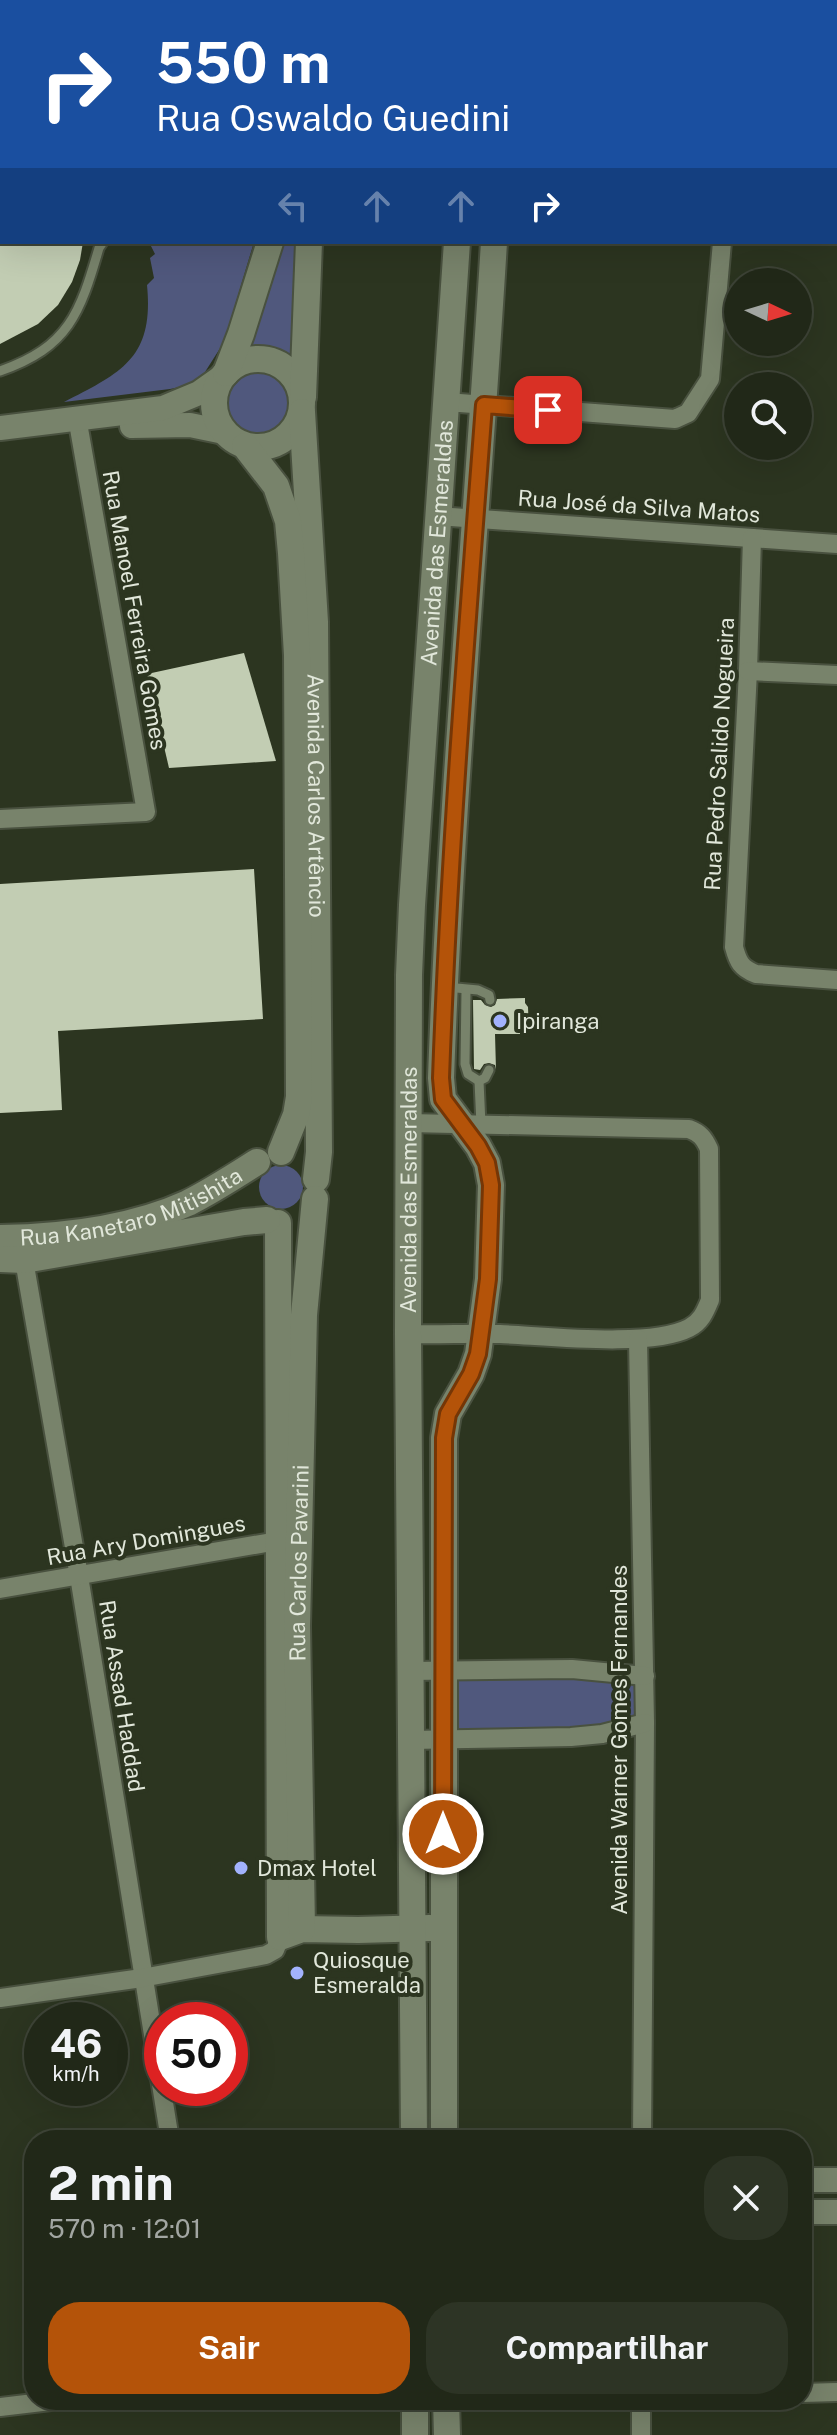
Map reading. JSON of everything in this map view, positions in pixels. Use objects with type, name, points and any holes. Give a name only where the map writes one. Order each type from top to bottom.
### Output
[{"type":"main road","points":[[224,375],[235,365],[261,359],[273,361],[294,377],[300,388],[303,407],[291,434],[270,447],[234,439],[217,419],[214,405],[216,390],[241,334],[269,244]]},
{"type":"main road","name":"Avenida Carlos Artêncio","points":[[309,244],[303,407],[315,622],[319,1061],[319,1152],[315,1189]]},
{"type":"main road","name":"Avenida das Esmeraldas","points":[[414,2130],[408,1334],[412,905],[457,244]]},
{"type":"main road","name":"Avenida das Esmeraldas","points":[[444,2130],[444,1438],[448,1414],[471,1374],[478,1354],[488,1279],[491,1185],[487,1163],[472,1125],[452,1113],[443,1099],[441,1078],[455,988],[454,804],[494,244]]},
{"type":"main road","name":"Avenida Carlos Artêncio","points":[[234,439],[276,486],[286,513],[297,655],[299,1097],[296,1115],[269,1157]]},
{"type":"main road","points":[[293,1154],[311,1168],[315,1189],[309,1209],[301,1217],[290,1222],[272,1222],[257,1214],[250,1204],[247,1182],[250,1171],[269,1157],[293,1154]]},
{"type":"main road","name":"Rua Kanetaro Mitishita","points":[[0,1238],[42,1237],[141,1219],[187,1203],[269,1157]]},
{"type":"main road","name":"Rua Carlos Pavarini","points":[[291,1933],[297,1626],[290,1539],[292,1315],[315,1189]]},
{"type":"main road","name":"Rua Carlos Pavarini","points":[[272,1222],[292,1315]]},
{"type":"main road","name":"Rua Kanetaro Mitishita","points":[[12,1259],[272,1222]]},
{"type":"main road","points":[[291,1933],[443,1928]]},
{"type":"main road","points":[[415,2410],[415,2435]]},
{"type":"main road","points":[[446,2410],[447,2435]]},
{"type":"street","points":[[446,402],[675,419],[688,413],[710,379],[722,244]]},
{"type":"street","points":[[0,428],[163,408],[199,393],[224,375]]},
{"type":"street","points":[[77,417],[84,424],[100,427],[190,425],[234,439]]},
{"type":"street","name":"Rua Manoel Ferreira Gomes","points":[[0,819],[146,812],[77,417]]},
{"type":"street","name":"Rua José da Silva Matos","points":[[437,516],[837,544]]},
{"type":"street","name":"Rua Pedro Salido Nogueira","points":[[752,538],[734,947],[737,961],[744,969],[756,974],[837,980]]},
{"type":"street","points":[[748,671],[837,675]]},
{"type":"street","points":[[408,1334],[638,1339],[675,1334],[691,1327],[704,1316],[710,1300],[709,1149],[705,1139],[697,1132],[689,1129],[409,1123]]},
{"type":"street","name":"Rua Assad Haddad","points":[[12,1259],[79,1576],[168,2130]]},
{"type":"street","name":"Avenida Warner Gomes Fernandes","points":[[638,1339],[645,1676],[642,2130]]},
{"type":"street","name":"Rua Ary Domingues","points":[[0,1589],[290,1539]]},
{"type":"street","points":[[410,1671],[572,1669],[645,1676]]},
{"type":"street","points":[[410,1740],[571,1737],[602,1734],[645,1723]]},
{"type":"street","points":[[0,1998],[142,1978],[266,1955],[291,1933]]},
{"type":"street","points":[[812,2180],[837,2180]]},
{"type":"street","points":[[812,2212],[837,2212]]},
{"type":"street","points":[[812,2393],[837,2392]]},
{"type":"street","points":[[0,2407],[24,2404]]},
{"type":"street","points":[[641,2410],[641,2435]]},
{"type":"lane","points":[[0,371],[24,363],[48,347],[65,330],[78,312],[102,244]]},
{"type":"lane","points":[[479,1081],[468,1074],[465,1064],[455,988],[483,991],[490,1000]]},
{"type":"lane","points":[[479,1081],[485,1078],[489,1070]]},
{"type":"lane","points":[[472,1125],[479,1081]]},
{"type":"shaded area","points":[[150,244],[253,244],[224,342],[205,372],[185,386],[64,402],[118,371],[139,346],[148,309],[147,285],[154,278],[150,258],[155,254]]},
{"type":"shaded area","points":[[280,244],[299,244],[294,365],[272,353],[247,349]]},
{"type":"shaded area","points":[[252,373],[264,373],[280,382],[287,392],[287,416],[280,426],[264,435],[252,435],[232,421],[227,410],[227,398],[241,378]]},
{"type":"shaded area","points":[[281,1165],[296,1172],[303,1187],[296,1202],[281,1209],[266,1202],[259,1187],[266,1172]]},
{"type":"shaded area","points":[[444,1670],[645,1676],[645,1723],[443,1741]]},
{"type":"building","points":[[0,244],[83,244],[72,282],[58,305],[38,324],[0,344]]},
{"type":"building","points":[[244,653],[276,761],[169,768],[147,674]]},
{"type":"building","points":[[254,869],[263,1019],[58,1031],[62,1110],[0,1113],[0,884]]},
{"type":"building","name":"Ipiranga","points":[[525,998],[529,1034],[495,1034],[496,1070],[495,1065],[489,1063],[480,1070],[474,1069],[473,1000],[481,1000],[491,1007],[497,999]]},
{"type":"place","name":"Ipiranga","points":[[500,1021]]},
{"type":"place","name":"Dmax Hotel","points":[[241,1868]]},
{"type":"place","name":"Quiosque Esmeralda","points":[[297,1973]]},
{"type":"route","points":[[443,1834],[444,1438],[448,1414],[471,1374],[478,1354],[488,1279],[491,1185],[487,1163],[478,1146],[443,1099],[441,1078],[446,941],[461,709],[484,405],[548,410]]}]
